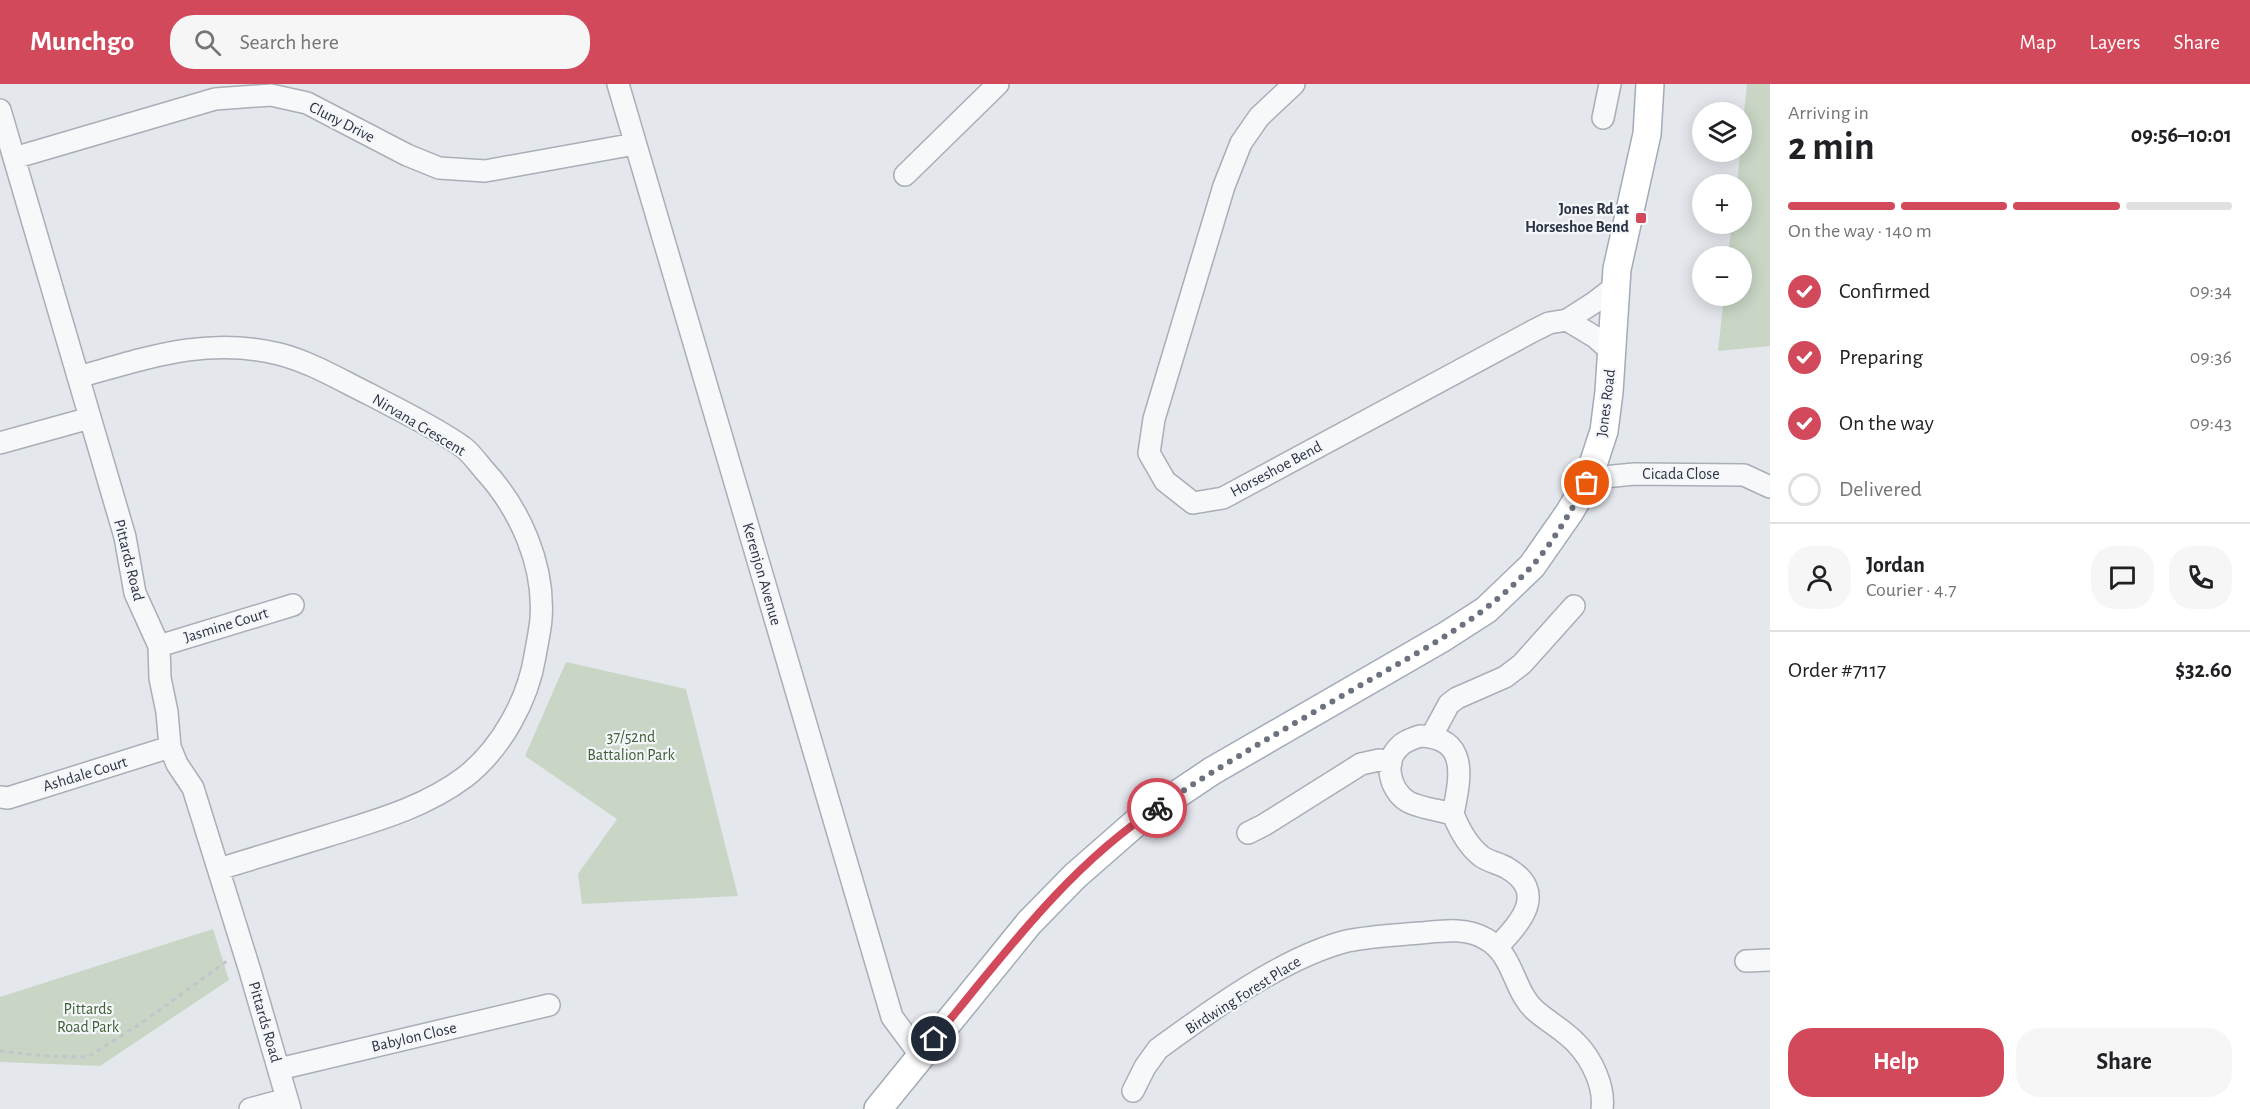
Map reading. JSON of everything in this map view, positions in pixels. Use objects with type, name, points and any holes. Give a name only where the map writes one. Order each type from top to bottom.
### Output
[{"type":"main road","name":"Jones Road","points":[[878,1109],[1029,923],[1075,876],[1139,820],[1212,771],[1444,638],[1486,610],[1532,566],[1587,483],[1600,446],[1609,392],[1617,269],[1647,134],[1650,84]]},
{"type":"street","name":"Kerenjon Avenue","points":[[618,84],[892,1017],[921,1056]]},
{"type":"street","points":[[905,175],[998,84]]},
{"type":"street","name":"Horseshoe Bend","points":[[1294,84],[1260,117],[1241,143],[1224,186],[1154,419],[1149,453],[1165,481],[1193,503],[1223,498],[1549,323],[1567,320],[1617,285]]},
{"type":"street","points":[[1603,117],[1610,84]]},
{"type":"street","name":"Cluny Drive","points":[[14,158],[215,99],[271,95],[307,103],[406,154],[439,168],[485,171],[635,144]]},
{"type":"street","name":"Pittards Road","points":[[0,110],[125,537],[135,593],[159,646],[160,678],[167,712],[170,747],[177,764],[193,788],[289,1104]]},
{"type":"street","points":[[1567,320],[1595,337],[1612,352]]},
{"type":"street","name":"Nirvana Crescent","points":[[78,377],[186,349],[231,347],[280,354],[326,372],[396,408],[464,448],[499,486],[523,528],[537,568],[541,618],[532,672],[511,723],[489,752],[466,776],[431,799],[396,815],[219,869]]},
{"type":"street","points":[[0,443],[90,418]]},
{"type":"street","name":"Cicada Close","points":[[1600,446],[1609,458],[1634,474],[1744,475],[1770,487]]},
{"type":"street","points":[[1587,483],[1604,477],[1634,474]]},
{"type":"street","name":"Jasmine Court","points":[[159,646],[292,605]]},
{"type":"street","points":[[1431,737],[1449,704],[1457,698],[1505,677],[1522,664],[1574,606]]},
{"type":"street","points":[[1453,814],[1409,802],[1402,797],[1391,781],[1390,763],[1398,747],[1420,736],[1440,739],[1454,752],[1459,762],[1460,775],[1453,814],[1460,831],[1481,856],[1514,873],[1523,882],[1528,894],[1528,905],[1523,918],[1497,947],[1507,960],[1521,993],[1530,1007],[1578,1044],[1591,1064],[1599,1081],[1602,1109]]},
{"type":"street","name":"Ashdale Court","points":[[0,797],[8,798],[170,747]]},
{"type":"street","points":[[1248,833],[1360,765],[1378,760],[1390,763]]},
{"type":"street","name":"Birdwing Forest Place","points":[[1133,1091],[1145,1067],[1158,1049],[1256,983],[1287,964],[1316,952],[1347,942],[1378,936],[1454,930],[1474,933],[1497,947]]},
{"type":"street","points":[[1746,961],[1770,960]]},
{"type":"street","name":"Babylon Close","points":[[279,1069],[549,1005]]},
{"type":"street","points":[[250,1109],[289,1104]]},
{"type":"path","points":[[0,1051],[44,1056],[88,1057],[140,1024],[227,961]]},
{"type":"green space","points":[[1747,84],[1770,84],[1770,346],[1718,351],[1723,306],[1752,306],[1752,246],[1729,246],[1731,234],[1752,234],[1752,174],[1738,174],[1739,162],[1752,162],[1752,102],[1745,102]]},
{"type":"green space","name":"37/52nd Battalion Park","points":[[566,662],[686,689],[738,896],[582,904],[578,874],[617,819],[525,756]]},
{"type":"green space","name":"Pittards Road Park","points":[[213,929],[229,980],[100,1066],[0,1062],[0,997]]},
{"type":"way so far","points":[[1157,808],[1212,771],[1444,638],[1486,610],[1532,566],[1587,483]]},
{"type":"place","name":"Jones Rd at Horseshoe Bend","points":[[1641,218]]},
{"type":"route","points":[[934,1039],[1029,923],[1075,876],[1139,820],[1157,808]]}]
